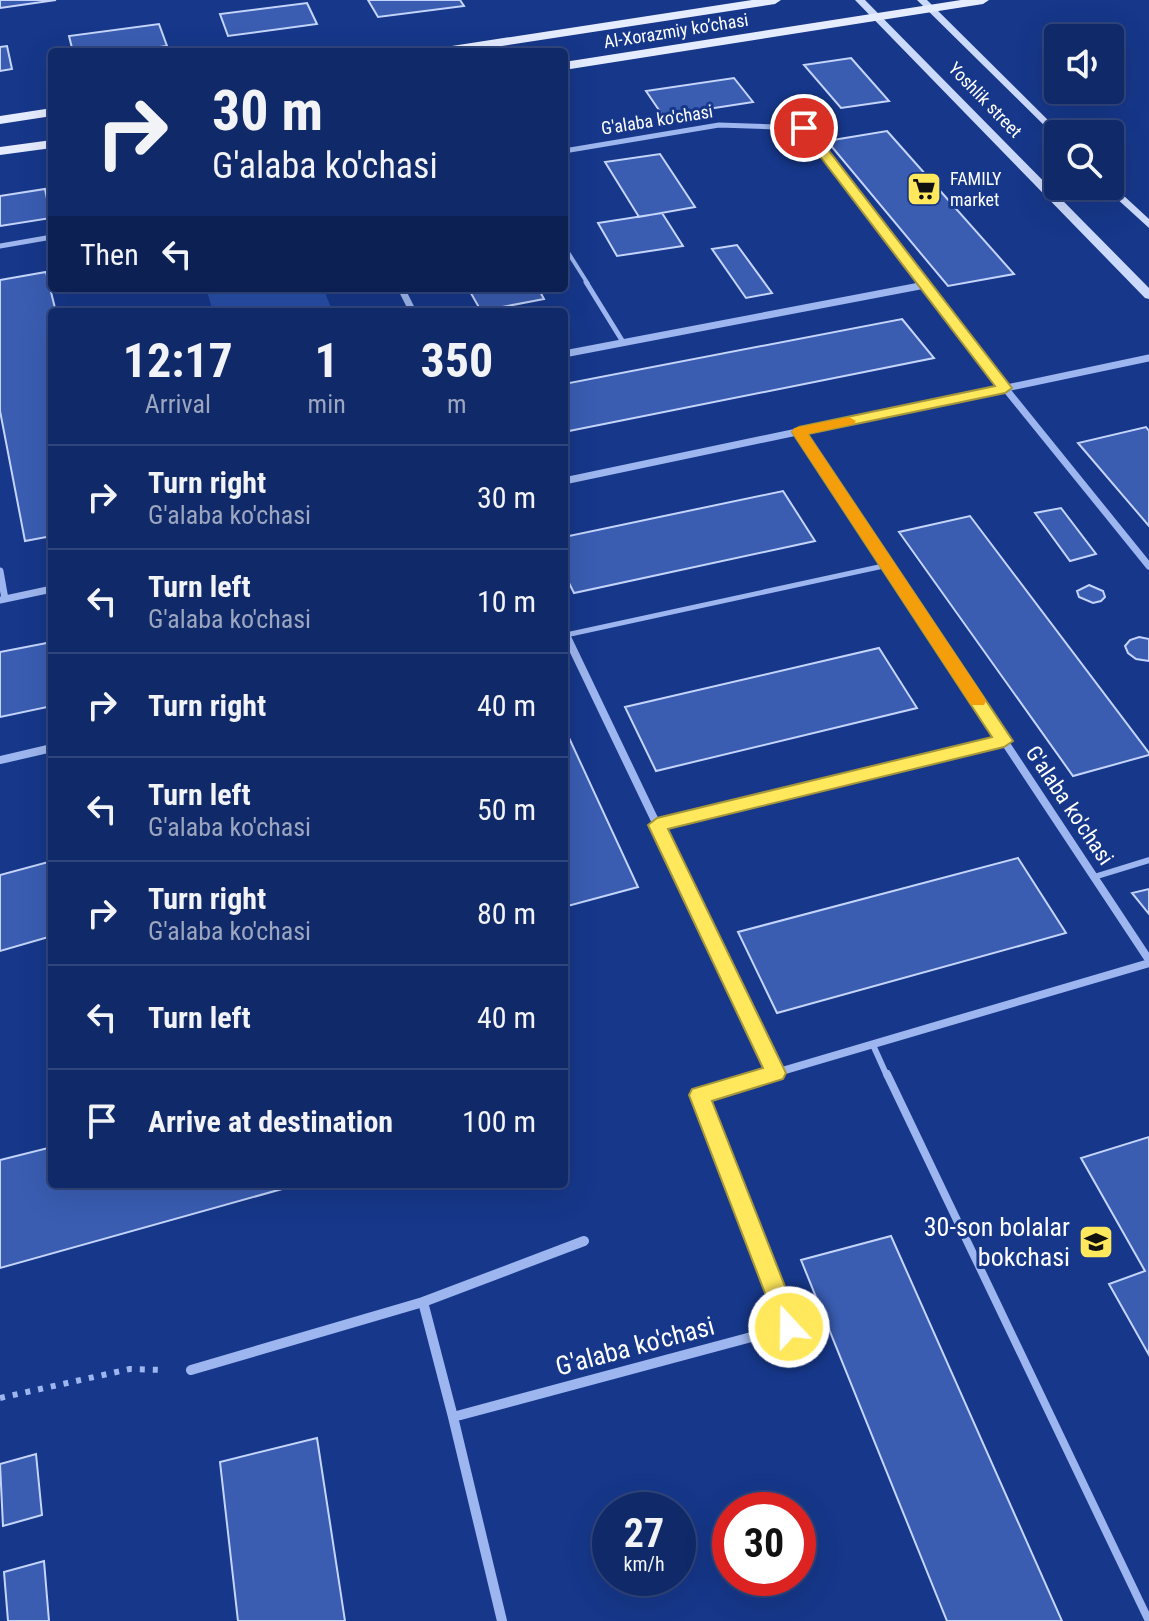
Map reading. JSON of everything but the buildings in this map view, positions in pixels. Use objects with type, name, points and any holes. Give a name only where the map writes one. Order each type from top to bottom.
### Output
[{"type":"main road","name":"Al-Xorazmiy ko’chasi","points":[[465,48],[775,0]]},
{"type":"main road","name":"Yoshlik street","points":[[860,0],[1149,295]]},
{"type":"main road","name":"Al-Xorazmiy ko’chasi","points":[[568,65],[878,17],[926,4],[983,0]]},
{"type":"main road","name":"Yoshlik street","points":[[926,4],[1044,122]]},
{"type":"main road","points":[[0,120],[48,113]]},
{"type":"main road","points":[[0,151],[48,145]]},
{"type":"main road","points":[[1123,200],[1149,225]]},
{"type":"street","name":"G'alaba ko'chasi","points":[[568,150],[719,125],[804,128]]},
{"type":"street","points":[[0,246],[48,238]]},
{"type":"street","points":[[568,353],[925,285]]},
{"type":"street","points":[[568,480],[1149,358]]},
{"type":"street","points":[[1005,388],[1149,566]]},
{"type":"street","name":"G'alaba ko'chasi","points":[[453,1417],[789,1327],[700,1095],[1149,961],[799,432]]},
{"type":"street","points":[[0,571],[2,599],[48,590]]},
{"type":"street","points":[[568,639],[776,1073]]},
{"type":"street","points":[[0,760],[48,749]]},
{"type":"street","points":[[191,1370],[423,1302],[584,1241]]},
{"type":"street","points":[[423,1302],[502,1621]]},
{"type":"lane","points":[[804,128],[1005,388]]},
{"type":"lane","points":[[568,253],[623,342]]},
{"type":"lane","points":[[568,632],[888,565]]},
{"type":"lane","points":[[657,825],[1004,741]]},
{"type":"lane","points":[[1094,877],[1149,860]]},
{"type":"lane","points":[[873,1045],[1149,1621]]},
{"type":"path","points":[[0,1398],[130,1369],[191,1370]]},
{"type":"shaded area","points":[[207,292],[325,292],[331,308],[212,308]]},
{"type":"slow traffic","points":[[849,421],[799,432],[977,701]]},
{"type":"place","name":"FAMILY market","points":[[924,189]]},
{"type":"place","name":"30-son bolalar bokchasi","points":[[1096,1242]]},
{"type":"route","points":[[789,1327],[700,1095],[776,1073],[657,825],[1004,741],[799,432],[1005,388],[804,128]]}]
